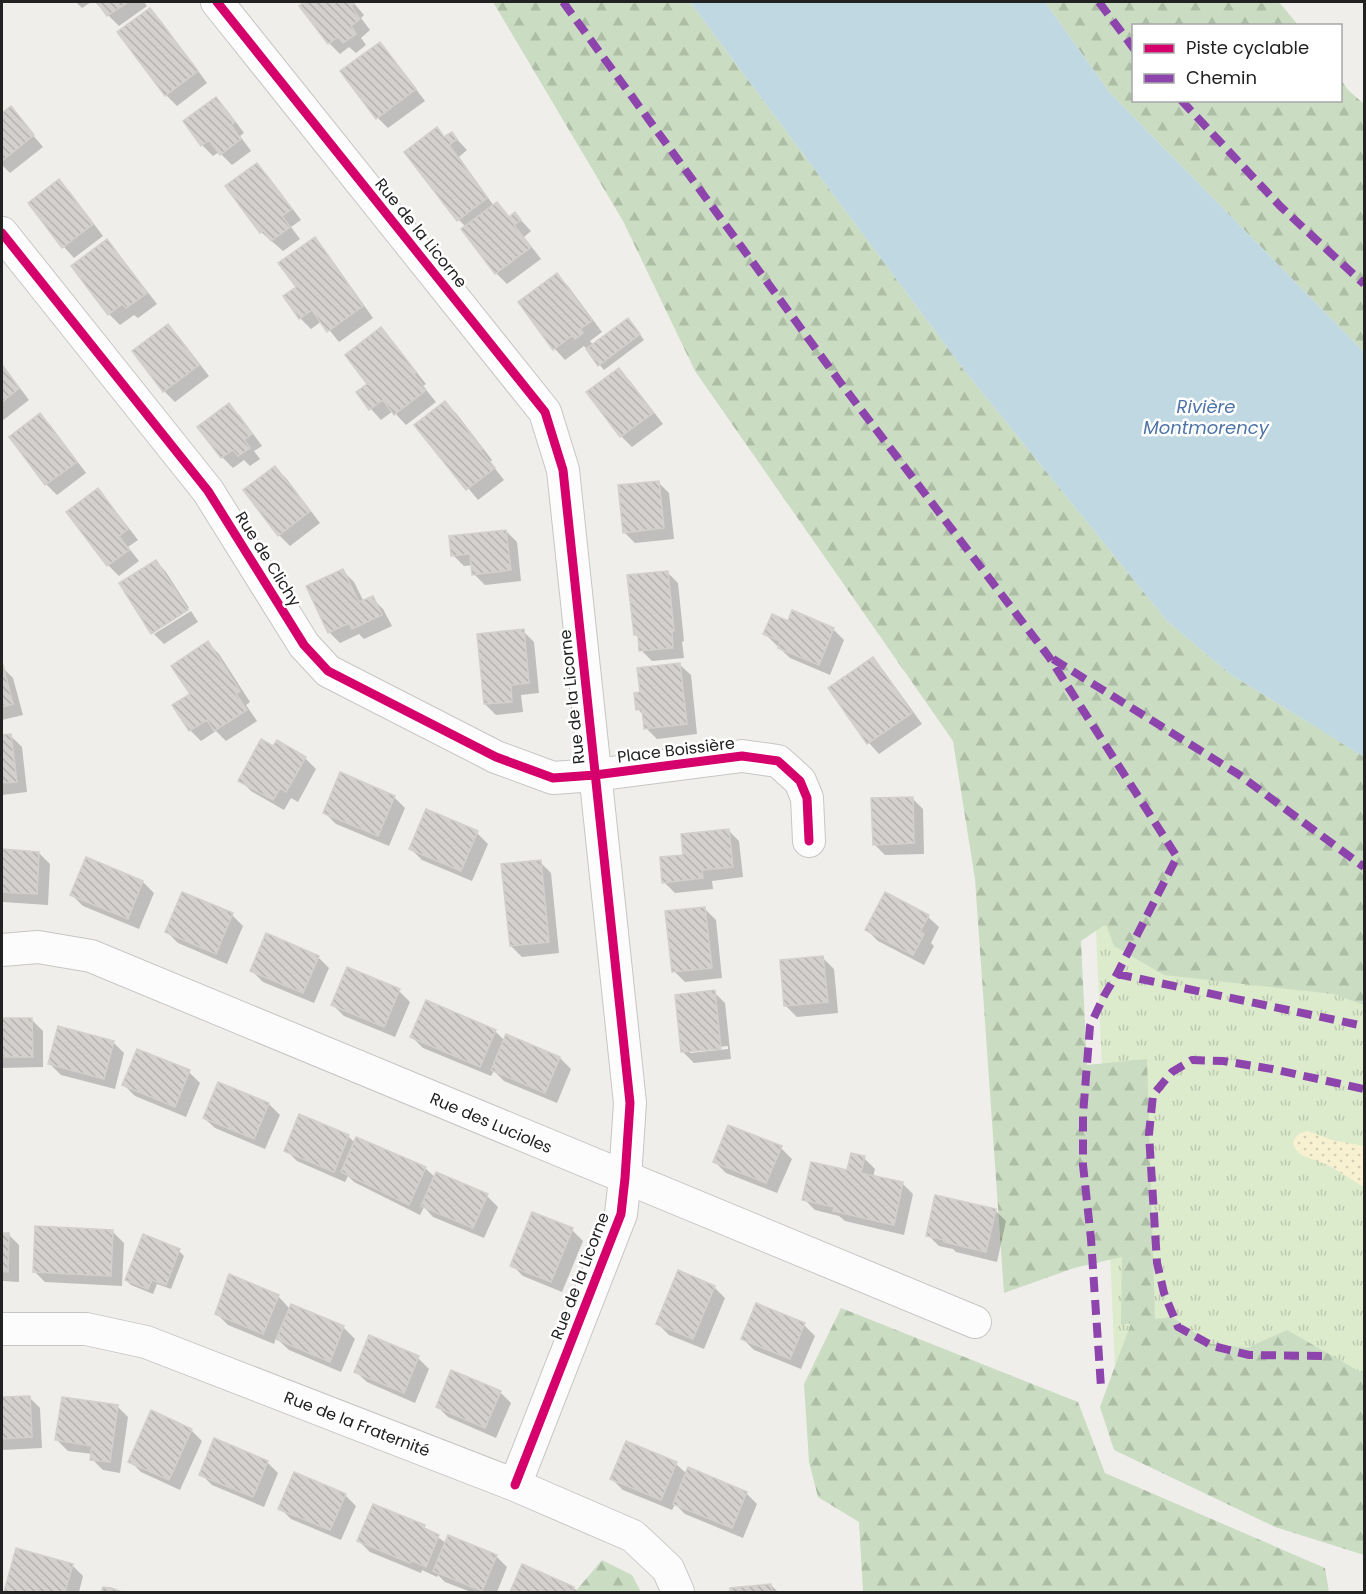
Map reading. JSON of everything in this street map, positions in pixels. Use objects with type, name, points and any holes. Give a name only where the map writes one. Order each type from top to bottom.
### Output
[{"type":"street","name":"Rue de la Licorne","points":[[217,2],[546,412],[563,470],[630,1103],[621,1214],[515,1485]]},
{"type":"street","name":"Rue de Clichy","points":[[2,233],[208,491],[304,645],[328,671],[496,757],[553,778],[595,775]]},
{"type":"street","name":"Place Boissière","points":[[595,775],[741,756],[778,761],[800,781],[804,790],[807,798],[809,841]]},
{"type":"street","name":"Rue des Lucioles","points":[[2,950],[38,947],[91,957],[975,1322]]},
{"type":"street","name":"Rue de la Fraternité","points":[[2,1329],[86,1329],[146,1342],[515,1485],[633,1536],[668,1569],[678,1593]]},
{"type":"green space","points":[[493,2],[690,2],[964,370],[1167,621],[1230,674],[1364,757],[1364,1005],[1333,994],[1164,975],[1114,946],[1106,924],[1081,941],[1087,1065],[1147,1059],[1155,1319],[1172,1317],[1211,1344],[1247,1348],[1287,1330],[1364,1374],[1364,1555],[1275,1527],[1114,1450],[1100,1407],[1131,1323],[1121,1325],[1122,1257],[1074,1268],[1004,1293],[975,879],[953,741],[695,371],[623,221]]},
{"type":"green space","points":[[1045,2],[1279,2],[1297,24],[1132,24],[1132,102],[1342,102],[1342,81],[1364,104],[1364,352],[1110,93]]},
{"type":"green space","points":[[1243,685],[1364,754],[1364,1509],[1117,1415],[1095,907]]},
{"type":"green space","points":[[841,1308],[1078,1402],[1105,1473],[1325,1568],[1329,1592],[863,1592],[859,1522],[818,1497],[809,1462],[804,1384]]},
{"type":"green space","points":[[602,1560],[632,1575],[641,1592],[575,1592]]},
{"type":"sand","points":[[1308,1131],[1332,1140],[1364,1146],[1364,1187],[1328,1165],[1301,1155],[1296,1150],[1293,1143],[1295,1138],[1300,1133]]},
{"type":"water","name":"Rivière Montmorency","points":[[690,2],[1045,2],[1110,93],[1364,352],[1364,757],[1230,674],[1167,621],[964,370]]},
{"type":"building","points":[[97,2],[128,2],[107,16]]},
{"type":"building","points":[[300,2],[353,2],[351,6],[360,19],[351,26],[356,34],[343,43],[338,37],[328,44],[299,6],[302,4]]},
{"type":"building","points":[[150,8],[198,71],[165,96],[117,32]]},
{"type":"building","points":[[380,42],[416,89],[376,119],[340,71]]},
{"type":"building","points":[[216,97],[235,122],[231,125],[241,139],[220,155],[209,140],[201,146],[183,121]]},
{"type":"building","points":[[11,106],[34,135],[2,161],[2,113]]},
{"type":"building","points":[[437,127],[444,137],[452,132],[457,139],[449,145],[487,198],[457,221],[404,152]]},
{"type":"building","points":[[257,163],[292,209],[282,216],[290,227],[271,241],[263,230],[260,233],[225,186]]},
{"type":"building","points":[[59,179],[93,224],[62,248],[28,203]]},
{"type":"building","points":[[497,202],[509,217],[515,212],[521,220],[514,225],[531,247],[495,274],[461,229]]},
{"type":"building","points":[[315,237],[363,306],[327,332],[312,310],[299,319],[283,296],[296,287],[278,263]]},
{"type":"building","points":[[107,239],[147,293],[126,308],[122,304],[108,315],[71,266]]},
{"type":"building","points":[[557,273],[592,321],[580,329],[583,333],[575,339],[573,335],[553,350],[518,302]]},
{"type":"building","points":[[628,318],[640,334],[598,366],[586,349]]},
{"type":"building","points":[[168,324],[199,365],[163,392],[132,351]]},
{"type":"building","points":[[381,327],[416,372],[414,374],[426,390],[394,415],[383,400],[369,410],[356,392],[367,384],[345,355]]},
{"type":"building","points":[[2,365],[19,388],[2,402]]},
{"type":"building","points":[[619,368],[653,413],[620,437],[586,392]]},
{"type":"building","points":[[445,401],[495,468],[466,490],[414,425]]},
{"type":"building","points":[[229,403],[252,434],[244,440],[250,448],[238,456],[233,450],[221,458],[197,427]]},
{"type":"building","points":[[40,413],[77,462],[45,485],[9,437]]},
{"type":"building","points":[[275,466],[310,511],[278,536],[243,490]]},
{"type":"building","points":[[659,481],[664,528],[623,533],[618,485]]},
{"type":"building","points":[[98,488],[128,529],[119,536],[129,550],[107,566],[66,512]]},
{"type":"building","points":[[506,530],[511,570],[472,575],[470,554],[451,556],[449,536]]},
{"type":"building","points":[[156,560],[188,610],[151,634],[119,583]]},
{"type":"building","points":[[343,569],[359,602],[373,596],[382,615],[352,629],[349,623],[328,633],[306,586]]},
{"type":"building","points":[[668,571],[674,631],[672,631],[673,648],[639,651],[638,635],[634,635],[627,575]]},
{"type":"building","points":[[792,610],[834,628],[819,665],[778,648],[780,641],[763,634],[772,614],[788,621]]},
{"type":"building","points":[[524,629],[529,683],[511,685],[512,702],[484,704],[477,634]]},
{"type":"building","points":[[208,641],[240,691],[236,694],[247,710],[214,731],[207,720],[189,731],[172,705],[190,694],[171,666]]},
{"type":"building","points":[[873,657],[912,713],[867,744],[828,688]]},
{"type":"building","points":[[680,663],[687,724],[644,729],[642,709],[636,710],[634,693],[640,692],[637,668]]},
{"type":"building","points":[[2,666],[13,704],[2,707]]},
{"type":"building","points":[[11,734],[17,782],[2,783],[2,735]]},
{"type":"building","points":[[261,739],[273,746],[277,740],[306,757],[286,792],[280,788],[273,800],[238,781]]},
{"type":"building","points":[[340,772],[395,796],[378,836],[323,813]]},
{"type":"building","points":[[913,797],[914,843],[873,845],[871,798]]},
{"type":"building","points":[[426,809],[478,831],[461,871],[409,849]]},
{"type":"building","points":[[729,829],[733,867],[702,870],[703,878],[662,883],[660,857],[683,855],[681,834]]},
{"type":"building","points":[[2,849],[39,852],[37,894],[2,892]]},
{"type":"building","points":[[86,857],[143,881],[128,919],[70,895]]},
{"type":"building","points":[[541,860],[549,942],[510,946],[501,864]]},
{"type":"building","points":[[182,892],[233,913],[216,954],[165,932]]},
{"type":"building","points":[[885,892],[929,915],[920,932],[924,934],[913,955],[865,930]]},
{"type":"building","points":[[705,907],[712,968],[672,972],[665,911]]},
{"type":"building","points":[[266,933],[319,956],[303,993],[250,971]]},
{"type":"building","points":[[823,956],[828,1002],[784,1006],[780,960]]},
{"type":"building","points":[[347,967],[400,989],[384,1027],[331,1005]]},
{"type":"building","points":[[715,990],[721,1049],[681,1052],[675,995]]},
{"type":"building","points":[[426,1000],[496,1030],[480,1067],[410,1037]]},
{"type":"building","points":[[2,1018],[32,1018],[33,1057],[2,1057]]},
{"type":"building","points":[[58,1026],[114,1041],[104,1079],[48,1064]]},
{"type":"building","points":[[506,1034],[560,1057],[545,1093],[491,1070]]},
{"type":"building","points":[[137,1049],[190,1070],[175,1107],[122,1085]]},
{"type":"building","points":[[218,1082],[269,1103],[254,1139],[203,1118]]},
{"type":"building","points":[[299,1114],[349,1135],[334,1172],[284,1151]]},
{"type":"building","points":[[728,1125],[782,1146],[766,1183],[713,1162]]},
{"type":"building","points":[[356,1137],[426,1167],[409,1205],[341,1172]]},
{"type":"building","points":[[851,1153],[865,1156],[861,1173],[903,1182],[894,1225],[833,1211],[834,1207],[802,1200],[811,1162],[847,1170]]},
{"type":"building","points":[[436,1172],[488,1194],[473,1228],[421,1206]]},
{"type":"building","points":[[935,1195],[996,1209],[986,1252],[926,1236]]},
{"type":"building","points":[[532,1212],[573,1228],[551,1282],[510,1266]]},
{"type":"building","points":[[35,1226],[113,1230],[111,1276],[33,1272]]},
{"type":"building","points":[[2,1233],[9,1233],[8,1272],[2,1271]]},
{"type":"building","points":[[143,1234],[180,1249],[166,1285],[152,1280],[148,1289],[125,1280]]},
{"type":"building","points":[[678,1270],[715,1286],[693,1339],[656,1324]]},
{"type":"building","points":[[229,1274],[279,1295],[263,1334],[215,1314]]},
{"type":"building","points":[[756,1303],[805,1323],[790,1359],[741,1339]]},
{"type":"building","points":[[291,1304],[344,1326],[330,1362],[276,1339]]},
{"type":"building","points":[[369,1335],[419,1356],[404,1393],[354,1372]]},
{"type":"building","points":[[451,1370],[501,1391],[485,1428],[436,1407]]},
{"type":"building","points":[[30,1396],[32,1437],[2,1439],[2,1397]]},
{"type":"building","points":[[62,1397],[118,1405],[110,1462],[90,1460],[92,1446],[55,1440]]},
{"type":"building","points":[[151,1410],[192,1429],[169,1480],[128,1462]]},
{"type":"building","points":[[214,1438],[268,1461],[253,1497],[199,1475]]},
{"type":"building","points":[[626,1441],[677,1462],[661,1500],[610,1479]]},
{"type":"building","points":[[688,1467],[747,1492],[732,1528],[673,1504]]},
{"type":"building","points":[[294,1472],[346,1494],[330,1530],[278,1509]]},
{"type":"building","points":[[373,1504],[425,1525],[424,1528],[439,1535],[426,1567],[411,1560],[410,1563],[357,1541]]},
{"type":"building","points":[[448,1535],[497,1555],[482,1591],[433,1571]]},
{"type":"building","points":[[16,1548],[73,1564],[65,1592],[4,1592]]},
{"type":"building","points":[[522,1564],[574,1587],[572,1592],[510,1592]]},
{"type":"building","points":[[771,1584],[772,1592],[730,1592],[730,1588]]},
{"type":"building","points":[[103,1587],[111,1588],[122,1592],[101,1592]]},
{"type":"marked path","points":[[563,2],[840,382],[1049,657],[1177,857],[1090,1026],[1083,1115],[1083,1165],[1091,1239],[1101,1387]]},
{"type":"marked path","points":[[1099,2],[1132,46]]},
{"type":"marked path","points":[[1183,102],[1280,206],[1364,284]]},
{"type":"marked path","points":[[1053,659],[1238,774],[1364,867]]},
{"type":"marked path","points":[[1117,974],[1364,1026]]},
{"type":"marked path","points":[[1322,1356],[1249,1355],[1213,1346],[1178,1327],[1164,1293],[1157,1263],[1149,1134],[1153,1095],[1172,1072],[1192,1060],[1223,1061],[1272,1069],[1364,1089]]},
{"type":"cycle path","points":[[217,2],[545,412],[563,470],[630,1103],[621,1214],[515,1485]]},
{"type":"cycle path","points":[[2,233],[208,491],[304,645],[328,671],[496,757],[553,778],[595,775],[742,756],[778,761],[800,781],[807,798],[809,841]]}]
